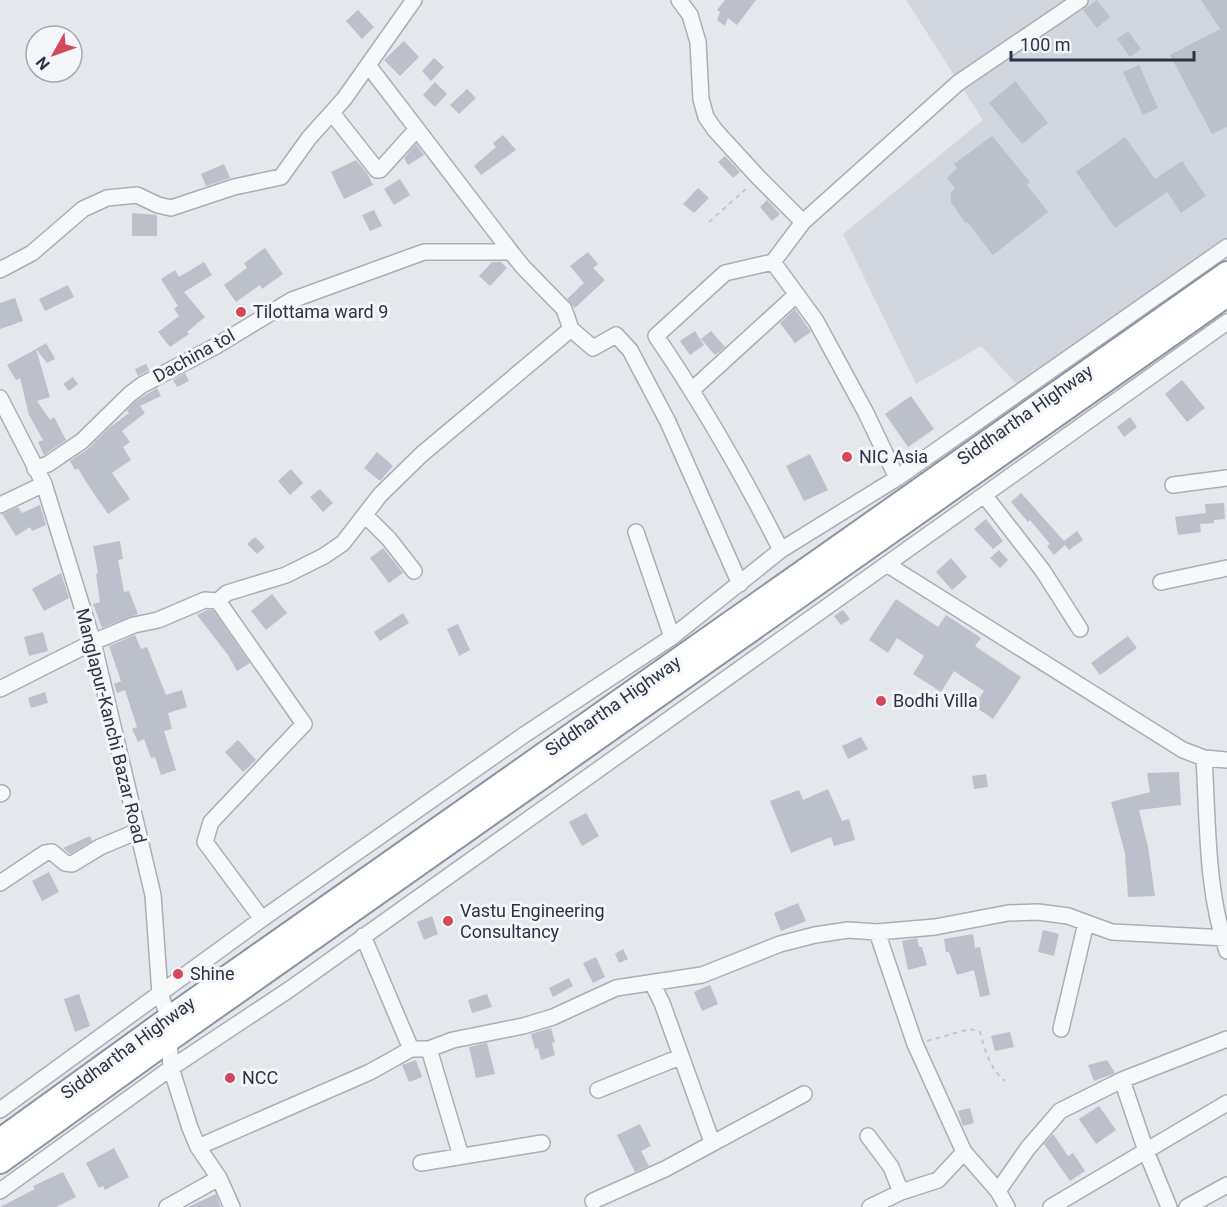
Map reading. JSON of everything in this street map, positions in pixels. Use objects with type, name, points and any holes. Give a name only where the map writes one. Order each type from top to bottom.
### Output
[{"type":"highway","name":"Siddhartha Highway","points":[[0,1140],[169,1018],[1227,273]]},
{"type":"highway","name":"Siddhartha Highway","points":[[0,1162],[169,1040],[1227,295]]},
{"type":"street","points":[[0,270],[32,253],[83,209],[107,198],[138,195],[158,205],[171,208],[234,186],[281,177],[309,138],[332,113],[414,0]]},
{"type":"street","points":[[679,0],[690,15],[698,42],[701,99],[706,117],[758,177],[803,222]]},
{"type":"street","points":[[781,550],[741,471],[693,389],[656,336],[725,273],[773,262],[803,222],[958,83],[1080,0]]},
{"type":"street","points":[[368,65],[523,267],[564,309],[571,329],[593,348],[616,335],[630,350],[668,422],[740,584]]},
{"type":"street","points":[[332,113],[376,170],[380,170],[416,130]]},
{"type":"street","points":[[0,1110],[262,919],[524,735],[672,637],[781,550],[897,478],[1227,247]]},
{"type":"street","name":"Dachina tol","points":[[35,470],[82,441],[125,398],[142,385],[216,346],[292,300],[424,252],[511,252]]},
{"type":"street","points":[[773,262],[816,321],[866,413],[897,478]]},
{"type":"street","points":[[693,389],[796,295]]},
{"type":"street","points":[[0,1191],[171,1068],[290,989],[1227,322]]},
{"type":"street","points":[[0,689],[93,642],[134,625],[158,620],[205,600],[218,601],[227,593],[286,575],[324,556],[343,543],[380,495],[422,453],[571,329]]},
{"type":"street","name":"Manglapur-Kanchi Bazar Road","points":[[0,398],[44,484],[93,642],[153,895],[160,994],[169,1018],[171,1068],[198,1147],[219,1178],[232,1207]]},
{"type":"street","points":[[1173,485],[1227,478]]},
{"type":"street","points":[[0,505],[44,484]]},
{"type":"street","points":[[985,496],[1043,571],[1080,628]]},
{"type":"street","points":[[365,515],[414,571]]},
{"type":"street","points":[[636,532],[672,637]]},
{"type":"street","points":[[888,565],[1183,750],[1204,758],[1227,760]]},
{"type":"street","points":[[1161,582],[1227,568]]},
{"type":"street","points":[[218,601],[304,724],[211,822],[205,842],[262,919]]},
{"type":"street","points":[[198,1147],[370,1072],[411,1049],[429,1049],[453,1040],[492,1033],[553,1017],[616,988],[702,975],[780,944],[815,935],[848,930],[877,932],[935,927],[1008,914],[1038,912],[1068,916],[1112,932],[1225,942],[1211,881],[1204,758]]},
{"type":"street","points":[[0,883],[45,853],[52,852],[65,863],[72,864],[100,847],[138,831]]},
{"type":"street","points":[[1061,1029],[1086,923]]},
{"type":"street","points":[[877,932],[915,1044],[964,1152],[998,1191],[1007,1207]]},
{"type":"street","points":[[363,936],[411,1049]]},
{"type":"street","points":[[652,983],[662,1003],[712,1142]]},
{"type":"street","points":[[998,1191],[1028,1148],[1060,1111],[1122,1080],[1227,1039]]},
{"type":"street","points":[[429,1049],[461,1156]]},
{"type":"street","points":[[598,1090],[680,1057]]},
{"type":"street","points":[[1122,1080],[1146,1151],[1169,1207]]},
{"type":"street","points":[[594,1200],[665,1169],[804,1094]]},
{"type":"street","points":[[1051,1207],[1227,1103]]},
{"type":"street","points":[[868,1136],[891,1167],[901,1192]]},
{"type":"street","points":[[421,1163],[542,1143]]},
{"type":"street","points":[[870,1207],[901,1192],[938,1180],[964,1152]]},
{"type":"street","points":[[167,1207],[219,1178]]},
{"type":"street","points":[[1187,1207],[1227,1185]]},
{"type":"path","points":[[709,222],[758,177]]},
{"type":"path","points":[[915,1044],[970,1029],[980,1032],[984,1049],[998,1076],[1005,1081]]},
{"type":"shaded area","points":[[906,0],[1227,0],[1227,253],[1029,397],[981,346],[916,384],[843,234],[983,120]]},
{"type":"building","points":[[725,0],[756,0],[737,25],[728,18],[725,26],[717,20],[720,12],[717,10]]},
{"type":"building","points":[[1097,0],[1110,17],[1097,28],[1083,10]]},
{"type":"building","points":[[1201,0],[1227,0],[1227,127],[1212,134],[1170,55],[1220,29]]},
{"type":"building","points":[[358,10],[374,27],[362,39],[346,21]]},
{"type":"building","points":[[1128,31],[1141,49],[1130,57],[1117,39]]},
{"type":"building","points":[[404,41],[419,57],[400,76],[384,60]]},
{"type":"building","points":[[434,58],[444,67],[431,81],[422,71]]},
{"type":"building","points":[[1139,65],[1158,108],[1143,115],[1123,72]]},
{"type":"building","points":[[1015,81],[1048,123],[1022,144],[989,103]]},
{"type":"building","points":[[435,82],[447,94],[435,107],[423,95]]},
{"type":"building","points":[[467,89],[476,98],[459,114],[450,105]]},
{"type":"building","points":[[503,135],[516,150],[481,175],[474,166],[496,147],[493,143]]},
{"type":"building","points":[[992,136],[1030,182],[1027,185],[1048,212],[993,255],[967,222],[966,224],[951,202],[951,193],[955,188],[947,178],[957,168],[954,164]]},
{"type":"building","points":[[1125,137],[1155,179],[1182,161],[1206,196],[1181,213],[1167,192],[1115,228],[1076,172]]},
{"type":"building","points":[[416,144],[424,155],[408,165],[404,158]]},
{"type":"building","points":[[725,156],[740,172],[733,178],[718,162]]},
{"type":"building","points":[[356,160],[373,185],[344,199],[331,172]]},
{"type":"building","points":[[224,164],[230,178],[206,186],[201,174]]},
{"type":"building","points":[[400,179],[410,195],[394,205],[384,189]]},
{"type":"building","points":[[698,188],[709,198],[694,213],[683,204]]},
{"type":"building","points":[[767,200],[780,214],[772,221],[760,207]]},
{"type":"building","points":[[374,210],[382,226],[370,231],[362,215]]},
{"type":"building","points":[[132,213],[157,215],[157,236],[132,236]]},
{"type":"building","points":[[265,248],[283,274],[262,289],[260,285],[236,302],[224,285],[247,268],[244,263]]},
{"type":"building","points":[[588,252],[598,264],[593,268],[605,280],[575,308],[567,299],[584,283],[570,266]]},
{"type":"building","points":[[204,262],[212,275],[184,292],[205,317],[187,332],[189,334],[170,347],[158,332],[179,316],[174,309],[178,306],[161,279],[175,270],[179,277]]},
{"type":"building","points":[[492,262],[501,262],[507,268],[490,286],[479,276]]},
{"type":"building","points":[[68,285],[74,297],[45,311],[39,299]]},
{"type":"building","points":[[15,298],[23,321],[0,329],[0,303]]},
{"type":"building","points":[[795,309],[811,332],[795,343],[780,323]]},
{"type":"building","points":[[695,331],[704,345],[690,355],[680,341]]},
{"type":"building","points":[[711,331],[725,347],[715,355],[701,339]]},
{"type":"building","points":[[46,343],[55,359],[47,363],[36,349]]},
{"type":"building","points":[[36,349],[50,397],[37,401],[50,420],[54,417],[66,440],[44,455],[38,442],[43,440],[29,415],[20,378],[16,380],[7,365]]},
{"type":"building","points":[[146,364],[149,370],[138,376],[135,369]]},
{"type":"building","points":[[185,373],[189,381],[177,387],[173,380]]},
{"type":"building","points":[[73,377],[78,384],[69,391],[63,384]]},
{"type":"building","points":[[1182,380],[1205,408],[1187,422],[1165,394]]},
{"type":"building","points":[[157,388],[161,396],[140,406],[145,413],[122,431],[130,442],[123,447],[131,460],[112,473],[130,499],[108,514],[78,468],[75,470],[70,461],[88,449],[109,428],[129,413],[127,410],[136,401]]},
{"type":"building","points":[[911,396],[934,429],[908,447],[885,414]]},
{"type":"building","points":[[1130,417],[1137,427],[1124,437],[1117,427]]},
{"type":"building","points":[[377,452],[393,466],[380,481],[364,468]]},
{"type":"building","points":[[810,454],[828,490],[804,501],[786,466]]},
{"type":"building","points":[[291,469],[303,483],[290,495],[278,481]]},
{"type":"building","points":[[320,489],[333,503],[323,512],[310,497]]},
{"type":"building","points":[[1021,493],[1064,541],[1077,531],[1083,540],[1069,550],[1065,545],[1054,555],[1047,546],[1050,544],[1011,502]]},
{"type":"building","points":[[1224,503],[1225,519],[1200,524],[1201,532],[1178,535],[1175,517],[1206,513],[1205,504]]},
{"type":"building","points":[[40,505],[46,525],[32,531],[30,527],[16,536],[2,514],[18,507],[22,513]]},
{"type":"building","points":[[986,519],[1003,541],[993,549],[974,529]]},
{"type":"building","points":[[255,537],[265,547],[257,554],[247,544]]},
{"type":"building","points":[[120,541],[123,559],[118,560],[124,592],[129,591],[138,614],[102,628],[93,604],[100,602],[93,546]]},
{"type":"building","points":[[383,548],[403,573],[389,583],[370,558]]},
{"type":"building","points":[[999,550],[1008,560],[1000,568],[990,558]]},
{"type":"building","points":[[951,558],[967,577],[952,590],[936,572]]},
{"type":"building","points":[[61,573],[69,598],[44,611],[32,589]]},
{"type":"building","points":[[272,594],[287,613],[266,630],[251,611]]},
{"type":"building","points":[[896,599],[938,627],[946,615],[981,638],[975,646],[1021,677],[993,719],[974,706],[984,691],[954,671],[941,692],[913,674],[924,656],[897,638],[888,653],[869,640]]},
{"type":"building","points":[[213,610],[250,663],[237,671],[228,655],[197,615]]},
{"type":"building","points":[[843,610],[850,619],[841,625],[834,616]]},
{"type":"building","points":[[403,613],[409,623],[380,641],[374,632]]},
{"type":"building","points":[[458,624],[470,650],[459,656],[447,629]]},
{"type":"building","points":[[43,632],[48,651],[29,656],[24,637]]},
{"type":"building","points":[[135,635],[141,649],[147,647],[166,695],[182,690],[187,707],[168,713],[172,729],[164,731],[176,770],[161,775],[155,757],[151,758],[144,739],[138,742],[132,729],[137,727],[125,690],[117,693],[114,684],[121,681],[109,646]]},
{"type":"building","points":[[1128,636],[1137,648],[1100,675],[1091,663]]},
{"type":"building","points":[[45,692],[48,703],[31,708],[28,698]]},
{"type":"building","points":[[861,737],[868,749],[848,759],[842,746]]},
{"type":"building","points":[[238,740],[256,760],[243,772],[225,752]]},
{"type":"building","points":[[1179,772],[1181,805],[1139,810],[1148,847],[1155,896],[1128,897],[1125,853],[1111,802],[1150,792],[1147,773]]},
{"type":"building","points":[[986,774],[988,787],[974,789],[972,776]]},
{"type":"building","points":[[828,789],[842,821],[849,819],[855,840],[834,846],[831,837],[791,853],[770,801],[799,790],[803,800]]},
{"type":"building","points":[[586,813],[599,836],[582,846],[569,822]]},
{"type":"building","points":[[90,836],[92,841],[70,854],[63,848]]},
{"type":"building","points":[[49,872],[59,892],[42,901],[32,881]]},
{"type":"building","points":[[798,903],[806,921],[781,931],[774,913]]},
{"type":"building","points":[[432,916],[438,934],[424,940],[417,922]]},
{"type":"building","points":[[1043,930],[1059,934],[1054,956],[1038,952]]},
{"type":"building","points":[[973,934],[975,948],[980,947],[990,995],[980,997],[974,970],[957,975],[949,952],[946,952],[944,939]]},
{"type":"building","points":[[917,938],[927,965],[908,970],[902,941]]},
{"type":"building","points":[[623,949],[628,959],[619,963],[615,954]]},
{"type":"building","points":[[596,957],[605,977],[593,983],[583,963]]},
{"type":"building","points":[[569,978],[573,986],[553,997],[549,988]]},
{"type":"building","points":[[710,985],[718,1004],[702,1011],[694,992]]},
{"type":"building","points":[[79,994],[90,1026],[75,1032],[64,999]]},
{"type":"building","points":[[487,994],[492,1007],[472,1013],[468,1000]]},
{"type":"building","points":[[551,1028],[555,1042],[552,1043],[555,1055],[541,1060],[531,1034]]},
{"type":"building","points":[[1010,1032],[1014,1047],[995,1051],[991,1036]]},
{"type":"building","points":[[487,1043],[495,1074],[476,1078],[469,1047]]},
{"type":"building","points":[[416,1060],[422,1077],[409,1082],[402,1065]]},
{"type":"building","points":[[1107,1060],[1115,1073],[1094,1081],[1088,1065]]},
{"type":"building","points":[[1099,1106],[1116,1130],[1096,1144],[1079,1119]]},
{"type":"building","points":[[970,1108],[974,1123],[963,1126],[958,1111]]},
{"type":"building","points":[[640,1124],[651,1146],[641,1151],[649,1166],[635,1172],[617,1135]]},
{"type":"building","points":[[1053,1134],[1068,1156],[1073,1153],[1085,1171],[1070,1181],[1044,1144]]},
{"type":"building","points":[[114,1148],[129,1177],[105,1190],[103,1186],[99,1188],[86,1163]]},
{"type":"building","points":[[63,1172],[76,1197],[56,1207],[0,1207],[35,1189],[33,1186]]},
{"type":"building","points":[[216,1194],[221,1207],[188,1207]]},
{"type":"place","name":"Tilottama ward 9","points":[[241,312]]},
{"type":"place","name":"NIC Asia","points":[[847,457]]},
{"type":"place","name":"Bodhi Villa","points":[[881,701]]},
{"type":"place","name":"Vastu Engineering Consultancy","points":[[448,921]]},
{"type":"place","name":"Shine","points":[[178,974]]},
{"type":"place","name":"NCC","points":[[230,1078]]}]
